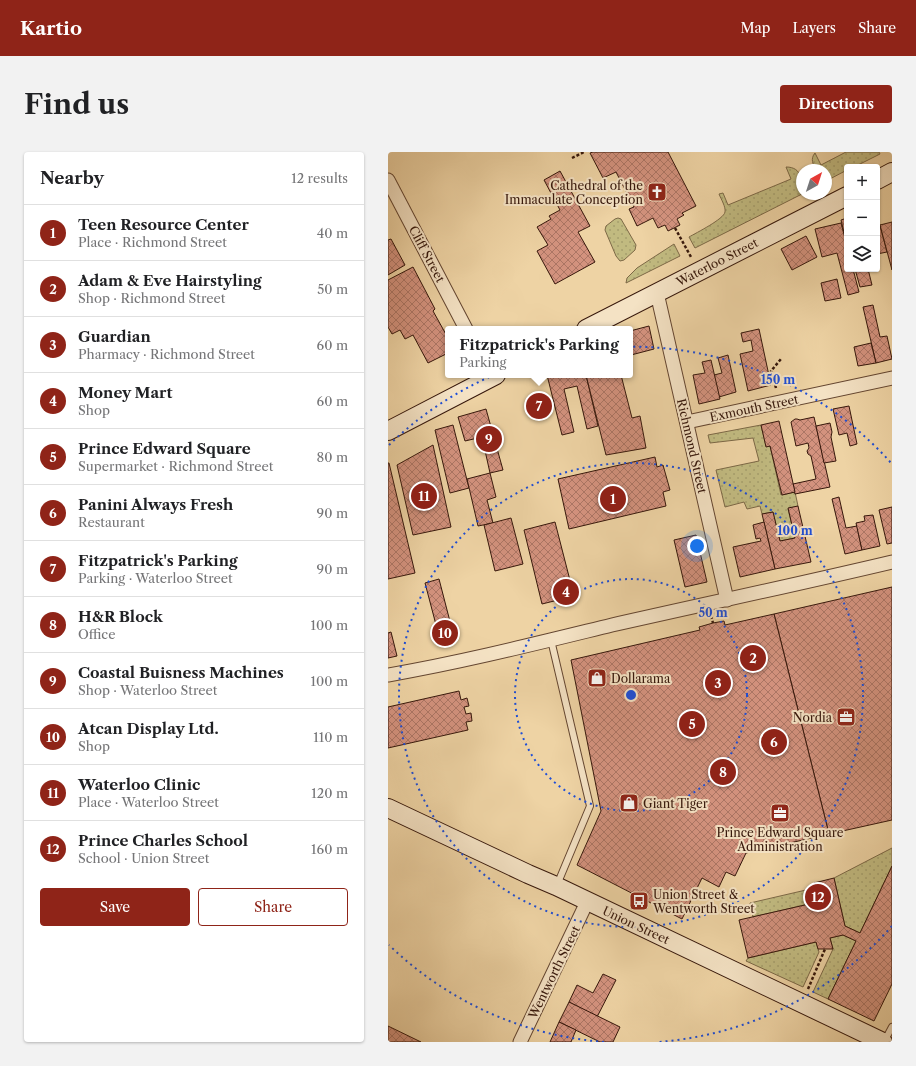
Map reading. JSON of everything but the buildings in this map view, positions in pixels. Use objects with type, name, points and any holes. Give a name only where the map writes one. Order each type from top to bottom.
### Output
[{"type":"main road","points":[[880,178],[892,172]]},
{"type":"main road","name":"Waterloo Street","points":[[592,326],[844,198]]},
{"type":"main road","points":[[388,431],[489,378]]},
{"type":"main road","name":"Union Street","points":[[388,808],[884,1042]]},
{"type":"street","name":"Cliff Street","points":[[388,180],[464,326]]},
{"type":"street","name":"Richmond Street","points":[[657,293],[727,600]]},
{"type":"street","name":"Exmouth Street","points":[[687,422],[892,378]]},
{"type":"street","points":[[388,675],[436,667],[892,562]]},
{"type":"street","name":"Wentworth Street","points":[[520,1042],[587,902]]},
{"type":"lane","points":[[551,640],[590,806],[556,886]]},
{"type":"lane","points":[[884,1042],[892,1027]]},
{"type":"path","points":[[572,158],[584,152]]},
{"type":"path","points":[[675,228],[688,252]]},
{"type":"path","points":[[779,402],[771,371],[781,359]]},
{"type":"path","points":[[802,1004],[825,949]]},
{"type":"shaded area","points":[[846,152],[879,152],[880,154],[860,164],[844,164],[844,172],[832,178],[832,164],[823,164]]},
{"type":"shaded area","points":[[815,153],[820,164],[813,164],[812,159]]},
{"type":"shaded area","points":[[786,167],[796,170],[796,197],[695,248],[689,237],[715,222],[725,212],[724,205],[719,194],[723,193],[728,205],[791,179]]},
{"type":"shaded area","points":[[618,218],[621,219],[636,245],[635,250],[624,260],[620,261],[616,256],[605,230],[606,226]]},
{"type":"shaded area","points":[[674,244],[680,256],[626,283],[627,278],[637,268]]},
{"type":"shaded area","points":[[761,425],[766,446],[770,446],[781,495],[795,492],[798,506],[788,509],[795,538],[780,541],[773,512],[762,514],[760,506],[747,509],[744,502],[725,507],[716,470],[759,461],[753,438],[710,443],[708,435]]},
{"type":"shaded area","points":[[892,848],[892,866],[860,933],[845,926],[834,878]]},
{"type":"shaded area","points":[[806,890],[809,904],[753,917],[750,903]]},
{"type":"shaded area","points":[[843,935],[856,941],[828,999],[813,992],[833,949],[830,938]]},
{"type":"shaded area","points":[[816,942],[819,952],[803,987],[746,961],[748,958]]},
{"type":"place","name":"Cathedral of the Immaculate Conception","points":[[657,192]]},
{"type":"place","name":"Fitzpatrick's Parking","points":[[539,406]]},
{"type":"place","name":"Coastal Buisness Machines","points":[[489,439]]},
{"type":"place","name":"Waterloo Clinic","points":[[424,496]]},
{"type":"place","name":"Teen Resource Center","points":[[613,499]]},
{"type":"place","name":"Money Mart","points":[[566,592]]},
{"type":"place","name":"Atcan Display Ltd.","points":[[445,633]]},
{"type":"place","name":"Adam & Eve Hairstyling","points":[[753,658]]},
{"type":"place","name":"Dollarama","points":[[597,678]]},
{"type":"place","name":"Guardian","points":[[718,683]]},
{"type":"place","name":"Nordia","points":[[846,717]]},
{"type":"place","name":"Prince Edward Square","points":[[692,724]]},
{"type":"place","name":"Panini Always Fresh","points":[[774,742]]},
{"type":"place","name":"H&R Block","points":[[723,772]]},
{"type":"place","name":"Giant Tiger","points":[[629,803]]},
{"type":"place","name":"Prince Edward Square Administration","points":[[780,813]]},
{"type":"place","name":"Prince Charles School","points":[[818,897]]},
{"type":"place","name":"Union Street & Wentworth Street","points":[[639,901]]}]
